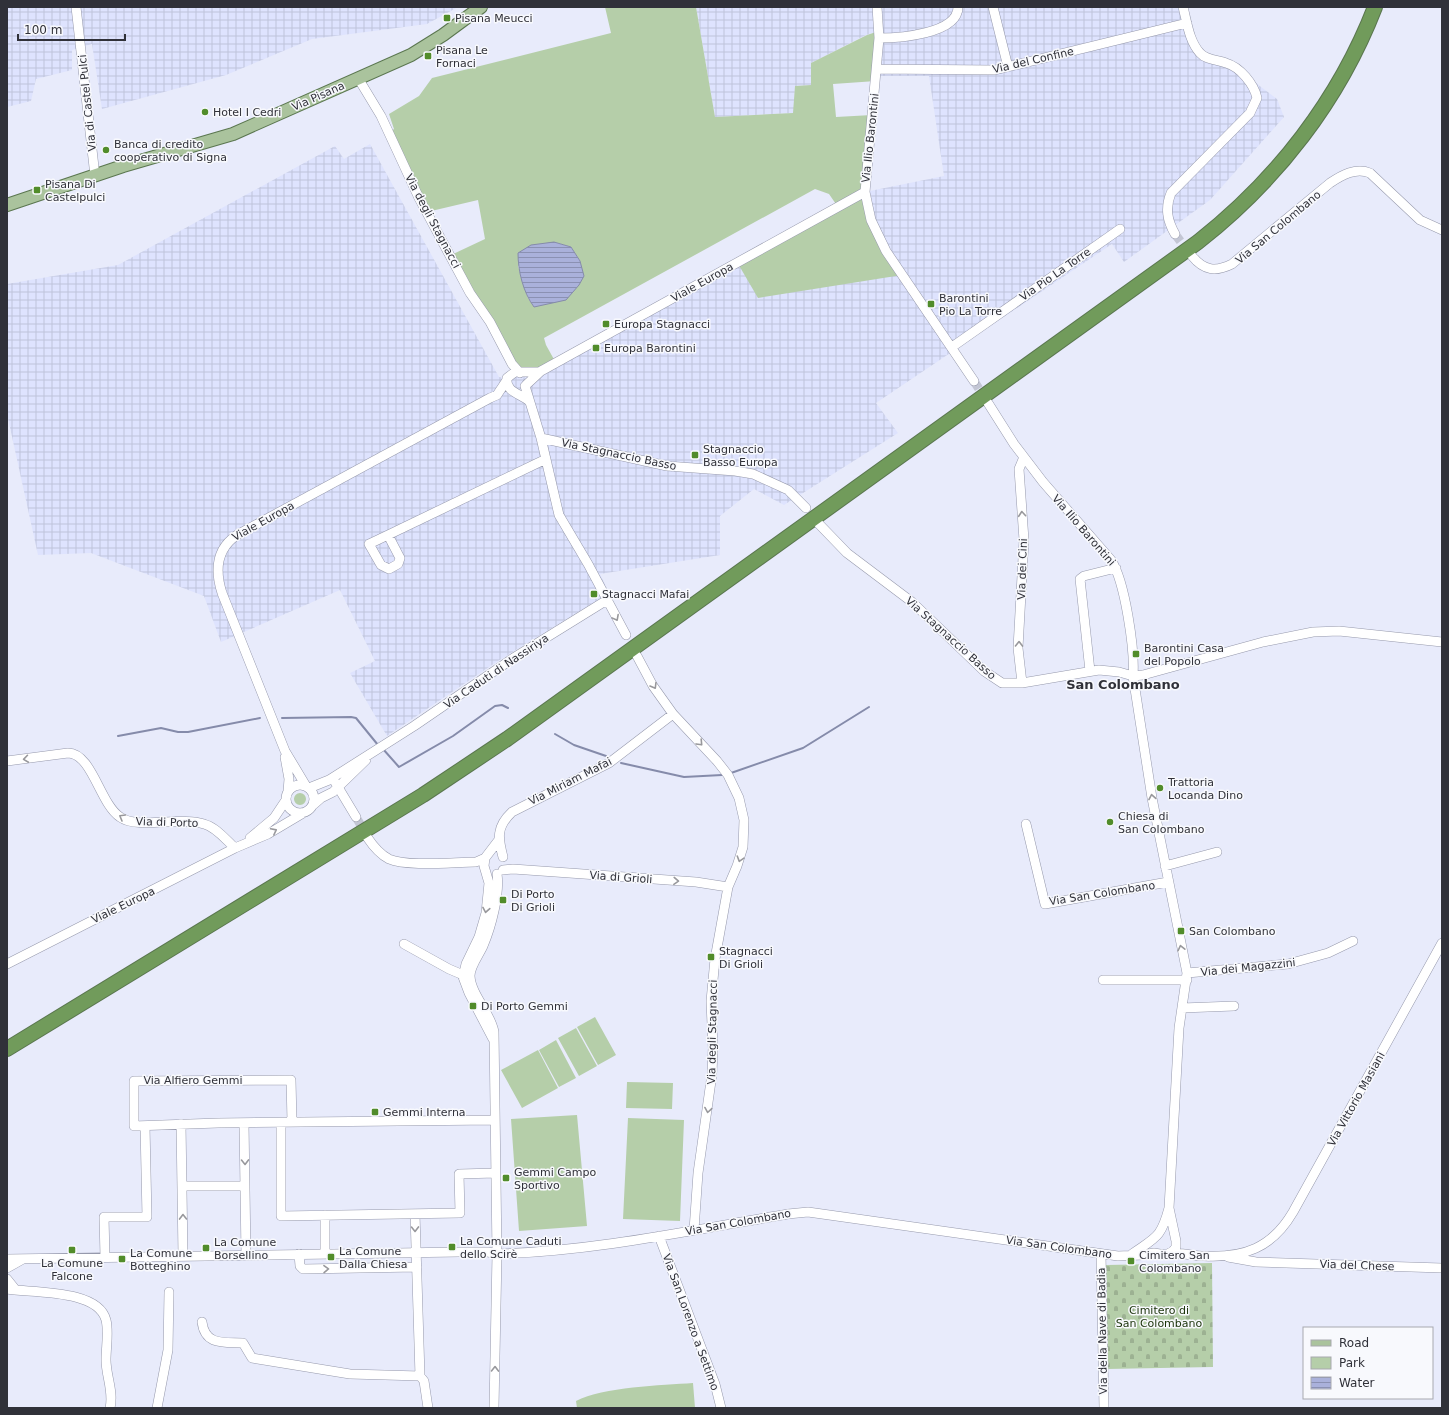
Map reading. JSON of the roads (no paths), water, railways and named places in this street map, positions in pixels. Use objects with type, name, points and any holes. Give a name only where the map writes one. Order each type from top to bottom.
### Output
[{"type":"highway","points":[[7,1039],[411,792],[482,746],[1143,271],[1215,217],[1266,167],[1306,118],[1340,62],[1366,7]]},
{"type":"highway","points":[[7,1049],[423,795],[507,739],[1198,242],[1221,224],[1252,195],[1310,128],[1350,63],[1375,7]]},
{"type":"main road","name":"Via Pisana","points":[[7,205],[95,176],[223,138],[423,48],[480,8]]},
{"type":"street","name":"Via di Castel Pulci","points":[[76,7],[95,176]]},
{"type":"street","name":"Via Ilio Barontini","points":[[877,7],[879,38],[877,69],[865,178],[865,192],[871,220],[882,245],[974,381]]},
{"type":"street","points":[[879,38],[901,37],[946,26],[955,18],[958,7]]},
{"type":"street","points":[[993,7],[1008,67]]},
{"type":"street","points":[[1176,234],[1167,217],[1166,209],[1171,193],[1250,113],[1257,98],[1252,85],[1240,71],[1228,64],[1205,57],[1200,53],[1193,42],[1183,7]]},
{"type":"street","name":"Via del Confine","points":[[877,69],[984,71],[1008,67],[1187,22]]},
{"type":"street","name":"Via degli Stagnacci","points":[[358,78],[381,116],[416,192],[468,289],[511,361],[526,379],[529,401],[541,438],[559,515],[588,564],[626,635]]},
{"type":"street","name":"Via San Colombano","points":[[1192,256],[1201,266],[1208,269],[1224,268],[1232,264],[1330,183],[1349,173],[1364,171],[1370,173],[1385,186],[1420,220],[1442,230]]},
{"type":"street","name":"Viale Europa","points":[[526,385],[539,372],[865,192]]},
{"type":"street","name":"Via Pio La Torre","points":[[952,347],[1120,229]]},
{"type":"street","points":[[511,361],[508,388],[529,401]]},
{"type":"street","points":[[508,378],[514,372],[521,373]]},
{"type":"street","name":"Viale Europa","points":[[521,373],[539,372]]},
{"type":"street","name":"Viale Europa","points":[[237,847],[266,825],[287,796],[289,779],[284,751],[218,582],[217,564],[225,546],[237,534],[497,394],[508,378]]},
{"type":"street","points":[[515,392],[522,390],[526,385]]},
{"type":"street","name":"Viale Europa","points":[[497,394],[503,396],[515,392]]},
{"type":"street","name":"Via Ilio Barontini","points":[[988,403],[1024,457],[1063,507],[1104,551],[1116,568],[1126,612],[1134,666],[1133,676]]},
{"type":"street","name":"Via Stagnaccio Basso","points":[[541,438],[667,466],[735,471],[753,474],[788,490],[806,508]]},
{"type":"street","name":"Via dei Cini","points":[[1022,683],[1018,648],[1024,540],[1019,469],[1024,457]]},
{"type":"street","points":[[388,535],[546,459]]},
{"type":"street","name":"Via Stagnaccio Basso","points":[[818,523],[847,553],[912,602],[994,679],[1011,684],[1090,671],[1108,671],[1133,676]]},
{"type":"street","points":[[1090,671],[1080,579],[1084,576],[1116,568]]},
{"type":"street","name":"Via Caduti di Nassiriya","points":[[329,780],[343,776],[386,743],[414,726],[515,657],[607,600]]},
{"type":"street","points":[[1133,676],[1149,674],[1263,642],[1313,632],[1339,631],[1442,642]]},
{"type":"street","name":"Via degli Stagnacci","points":[[637,656],[653,686],[673,714],[722,767],[732,782],[744,820],[743,844],[737,866],[728,887],[718,938],[712,984],[712,1074],[698,1172],[694,1230]]},
{"type":"street","name":"Via San Colombano","points":[[1133,676],[1152,798],[1187,977],[1179,1028],[1169,1208],[1158,1236]]},
{"type":"street","name":"Via Miriam Mafai","points":[[487,856],[498,841],[502,824],[514,810],[609,763],[673,714]]},
{"type":"street","name":"Viale Europa","points":[[284,751],[307,787]]},
{"type":"street","name":"Via di Porto","points":[[7,761],[68,753],[76,754],[84,761],[108,803],[121,818],[139,822],[202,823],[213,829],[237,847]]},
{"type":"street","name":"Via Caduti di Nassiriya","points":[[338,786],[343,776]]},
{"type":"street","points":[[338,786],[331,794],[321,798],[305,812],[299,813],[293,811],[288,806],[287,796],[298,785],[307,787],[329,780],[338,786],[356,817]]},
{"type":"street","points":[[307,787],[314,794],[313,805]]},
{"type":"street","points":[[331,794],[348,802]]},
{"type":"street","name":"Viale Europa","points":[[7,964],[237,847],[268,834],[305,812]]},
{"type":"street","name":"Via San Colombano","points":[[1026,824],[1045,904],[1168,882]]},
{"type":"street","points":[[367,837],[378,851],[394,861],[476,862],[496,853],[504,858],[513,869]]},
{"type":"street","points":[[467,977],[493,920],[500,872],[505,865],[498,841]]},
{"type":"street","points":[[1165,866],[1217,852]]},
{"type":"street","points":[[487,856],[485,870],[489,887],[484,920],[465,985],[493,1040],[497,1254],[494,1408]]},
{"type":"street","points":[[476,862],[491,874],[500,872]]},
{"type":"street","name":"Via di Grioli","points":[[500,872],[513,869],[696,882],[728,887]]},
{"type":"street","name":"Via dei Magazzini","points":[[1103,980],[1187,977],[1288,964],[1328,953],[1353,941]]},
{"type":"street","name":"Via Vittorio Masiani","points":[[1260,1247],[1273,1238],[1290,1218],[1442,943]]},
{"type":"street","points":[[404,944],[449,969],[467,977]]},
{"type":"street","points":[[1182,1008],[1234,1006]]},
{"type":"street","name":"Via Alfiero Gemmi","points":[[145,1126],[134,1126],[134,1081],[291,1080],[292,1122]]},
{"type":"street","points":[[105,1257],[104,1218],[147,1217],[145,1126],[292,1122],[495,1120]]},
{"type":"street","points":[[244,1123],[246,1255]]},
{"type":"street","points":[[281,1123],[281,1216],[460,1213],[459,1174],[496,1173]]},
{"type":"street","points":[[181,1124],[183,1256]]},
{"type":"street","points":[[182,1186],[245,1186]]},
{"type":"street","name":"Via San Colombano","points":[[1169,1208],[1176,1239]]},
{"type":"street","name":"Via San Colombano","points":[[7,1259],[488,1252],[497,1254],[587,1248],[788,1214],[808,1212],[1118,1256],[1132,1254],[1165,1254]]},
{"type":"street","points":[[415,1214],[420,1376],[424,1381],[428,1408]]},
{"type":"street","points":[[325,1215],[325,1254]]},
{"type":"street","points":[[1132,1254],[1158,1236],[1167,1233],[1176,1239],[1184,1252]]},
{"type":"street","name":"Via San Lorenzo a Settimo","points":[[659,1236],[715,1384],[721,1408]]},
{"type":"street","points":[[1158,1236],[1156,1247],[1165,1254],[1176,1247],[1176,1239]]},
{"type":"street","points":[[1260,1247],[1263,1254],[1273,1262]]},
{"type":"street","name":"Via del Chese","points":[[1225,1256],[1260,1247]]},
{"type":"street","points":[[1250,1250],[1251,1262]]},
{"type":"street","name":"Via del Chese","points":[[1165,1254],[1184,1252],[1195,1256],[1225,1256],[1251,1262],[1442,1268]]},
{"type":"street","points":[[299,1254],[300,1266],[303,1269],[417,1267]]},
{"type":"street","name":"Via della Nave di Badia","points":[[1101,1254],[1104,1408]]},
{"type":"street","points":[[7,1268],[26,1258]]},
{"type":"street","points":[[7,1279],[11,1289],[85,1299],[95,1304],[100,1310],[106,1323],[106,1362],[111,1397],[110,1408]]},
{"type":"street","points":[[157,1408],[168,1350],[169,1292]]},
{"type":"street","points":[[202,1322],[204,1333],[208,1338],[243,1344],[252,1358],[350,1374],[420,1376]]},
{"type":"water","points":[[554,242],[571,247],[580,261],[584,276],[579,285],[566,300],[534,307],[527,295],[522,281],[518,253],[531,245]]},
{"type":"waterway","points":[[383,749],[399,767],[453,736],[495,706],[502,705],[508,708]]},
{"type":"waterway","points":[[731,773],[803,748],[869,707]]},
{"type":"waterway","points":[[118,736],[161,728],[178,732],[188,732],[260,718]]},
{"type":"waterway","points":[[282,718],[356,718],[378,745]]},
{"type":"waterway","points":[[555,734],[574,745],[606,756]]},
{"type":"waterway","points":[[621,763],[684,777],[722,775]]},
{"type":"tunnel","points":[[1175,234],[1190,254]]},
{"type":"tunnel","points":[[974,381],[986,400]]},
{"type":"tunnel","points":[[356,817],[367,836]]},
{"type":"place","name":"Pisana Meucci","points":[[447,18]]},
{"type":"place","name":"Pisana Le Fornaci","points":[[428,56]]},
{"type":"place","name":"Hotel I Cedri","points":[[205,112]]},
{"type":"place","name":"Banca di credito cooperativo di Signa","points":[[106,150]]},
{"type":"place","name":"Pisana Di Castelpulci","points":[[37,190]]},
{"type":"place","name":"Barontini Pio La Torre","points":[[931,304]]},
{"type":"place","name":"Europa Stagnacci","points":[[606,324]]},
{"type":"place","name":"Europa Barontini","points":[[596,348]]},
{"type":"place","name":"Stagnaccio Basso Europa","points":[[695,455]]},
{"type":"place","name":"Stagnacci Mafai","points":[[594,594]]},
{"type":"place","name":"Barontini Casa del Popolo","points":[[1136,654]]},
{"type":"place","name":"Trattoria Locanda Dino","points":[[1160,788]]},
{"type":"place","name":"Chiesa di San Colombano","points":[[1110,822]]},
{"type":"place","name":"Di Porto Di Grioli","points":[[503,900]]},
{"type":"place","name":"San Colombano","points":[[1181,931]]},
{"type":"place","name":"Stagnacci Di Grioli","points":[[711,957]]},
{"type":"place","name":"Di Porto Gemmi","points":[[473,1006]]},
{"type":"place","name":"Gemmi Interna","points":[[375,1112]]},
{"type":"place","name":"Gemmi Campo Sportivo","points":[[506,1178]]},
{"type":"place","name":"La Comune Caduti dello Scirè","points":[[452,1247]]},
{"type":"place","name":"La Comune Borsellino","points":[[206,1248]]},
{"type":"place","name":"La Comune Falcone","points":[[72,1250]]},
{"type":"place","name":"La Comune Dalla Chiesa","points":[[331,1257]]},
{"type":"place","name":"La Comune Botteghino","points":[[122,1259]]},
{"type":"place","name":"Cimitero San Colombano","points":[[1131,1261]]},
{"type":"district","name":"San Colombano","points":[[1123,684]]},
{"type":"park label","name":"Cimitero di San Colombano","points":[[1159,1316]]}]
